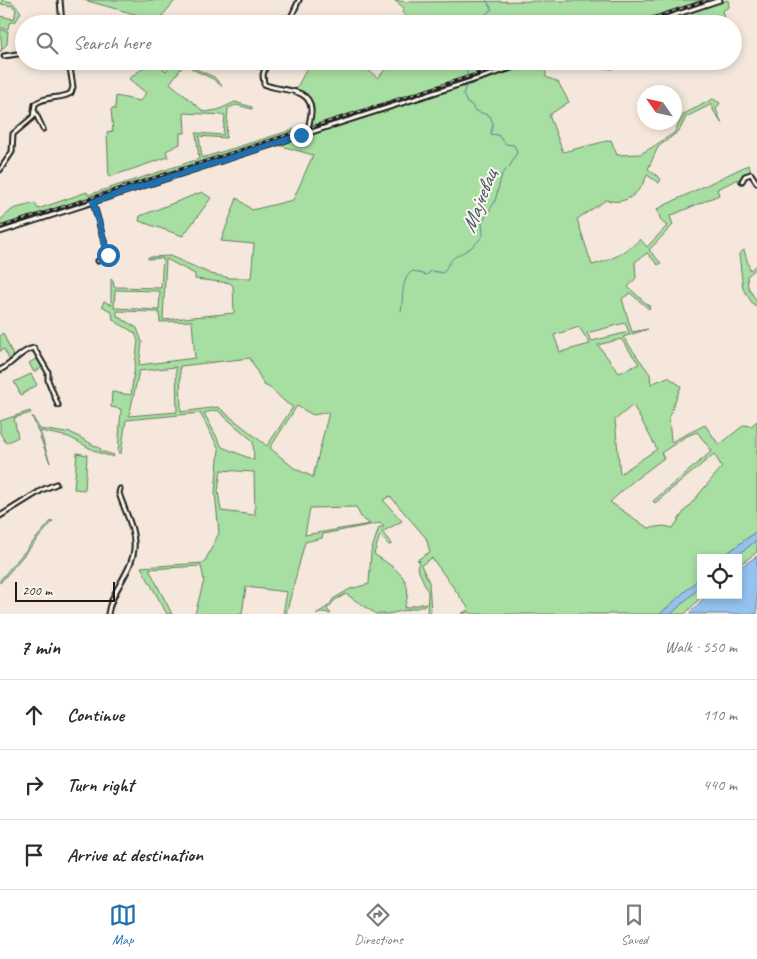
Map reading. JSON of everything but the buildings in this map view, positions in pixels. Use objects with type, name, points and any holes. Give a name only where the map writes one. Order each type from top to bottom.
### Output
[{"type":"street","points":[[60,0],[61,15]]},
{"type":"street","points":[[292,15],[298,0]]},
{"type":"street","points":[[675,15],[720,0]]},
{"type":"street","points":[[4,56],[15,54]]},
{"type":"street","points":[[0,170],[12,152],[14,131],[31,119],[37,102],[51,97],[67,96],[71,93],[73,87],[70,70]]},
{"type":"street","points":[[264,70],[264,84],[296,92],[309,102],[311,111],[307,125],[308,133]]},
{"type":"street","points":[[0,232],[505,70]]},
{"type":"street","points":[[35,112],[43,129]]},
{"type":"street","points":[[742,181],[745,176],[751,174],[757,183]]},
{"type":"street","points":[[93,202],[108,255],[98,261]]},
{"type":"street","points":[[0,370],[29,349],[34,348],[48,372],[48,380],[58,405]]},
{"type":"street","points":[[0,516],[35,494],[56,484]]},
{"type":"street","points":[[108,614],[131,561],[135,547],[130,524],[119,493],[120,488]]},
{"type":"green space","points":[[2,0],[12,2],[21,12],[19,15],[15,15],[15,21],[9,23],[8,29],[0,28],[0,16],[14,19],[16,10],[13,6],[1,4]]},
{"type":"green space","points":[[84,0],[171,0],[174,2],[163,15],[138,15]]},
{"type":"green space","points":[[394,0],[406,2],[704,0],[658,15],[405,15],[402,13],[404,8]]},
{"type":"green space","points":[[728,0],[729,7],[722,11],[723,15],[680,15]]},
{"type":"green space","points":[[0,30],[8,31],[7,44],[0,52],[2,48]]},
{"type":"green space","points":[[140,70],[180,70],[170,83],[204,112],[218,110],[235,102],[252,107],[252,109],[236,105],[228,108],[226,138],[199,136],[202,158],[308,125],[308,128],[0,227],[0,220],[13,209],[35,203],[38,209],[87,192],[88,195],[199,159],[196,133],[223,135],[225,115],[184,113],[185,133],[180,133],[180,144],[166,151],[168,157],[109,177],[107,132],[113,131],[111,109],[115,109],[116,96],[140,101],[146,93],[129,79]]},
{"type":"green space","points":[[194,70],[214,77],[223,87],[213,79]]},
{"type":"green space","points":[[306,70],[368,70],[378,78],[385,70],[486,70],[309,128],[312,110],[311,101],[303,94],[295,91]]},
{"type":"green space","points":[[515,70],[546,70],[546,77],[558,82],[569,102],[549,115],[563,152],[611,140],[617,155],[640,154],[674,133],[676,130],[680,130],[658,147],[648,169],[661,179],[659,183],[647,175],[631,197],[620,201],[606,200],[577,219],[592,265],[624,252],[640,239],[647,247],[667,226],[661,221],[657,209],[748,165],[752,173],[717,189],[719,195],[670,216],[673,225],[649,250],[661,263],[658,265],[647,253],[635,262],[636,278],[628,287],[650,307],[649,309],[630,293],[622,299],[632,332],[648,329],[623,337],[650,374],[651,384],[668,377],[681,386],[669,417],[671,442],[705,425],[719,445],[744,425],[751,426],[757,421],[757,531],[726,554],[697,554],[697,581],[660,614],[472,614],[470,612],[461,614],[469,609],[432,558],[421,565],[429,582],[431,612],[427,614],[428,592],[417,567],[420,561],[417,560],[430,552],[426,538],[390,496],[383,500],[402,521],[382,532],[392,544],[389,545],[380,535],[374,554],[396,570],[406,582],[407,598],[404,608],[426,603],[425,606],[388,614],[376,614],[346,594],[335,600],[327,609],[331,614],[324,612],[316,614],[330,605],[333,599],[350,589],[369,584],[371,552],[379,527],[384,527],[380,523],[323,534],[322,538],[305,542],[286,614],[283,614],[287,592],[246,587],[242,614],[195,614],[204,580],[201,566],[149,569],[172,614],[167,614],[141,567],[204,563],[219,533],[215,492],[219,449],[200,413],[126,420],[121,453],[118,453],[121,409],[111,407],[112,392],[131,395],[138,341],[135,333],[113,320],[112,312],[102,306],[104,301],[111,305],[111,279],[113,280],[114,287],[161,288],[163,258],[148,259],[148,257],[170,256],[211,274],[230,278],[251,278],[254,244],[221,241],[237,198],[252,210],[293,200],[313,155],[278,145]],"holes":[[[166,259],[195,274],[195,279],[230,283],[233,286],[234,313],[163,320]],[[115,290],[160,291],[159,310],[114,308]],[[117,311],[159,312],[160,322],[192,321],[195,358],[139,365],[142,342],[137,328],[117,316]],[[625,323],[629,332],[592,341],[587,333]],[[579,327],[590,344],[560,352],[554,335]],[[621,339],[639,364],[619,373],[598,345]],[[250,358],[264,385],[293,407],[267,446],[218,407],[181,412],[180,366]],[[176,367],[177,412],[129,416],[139,371]],[[633,405],[657,449],[620,474],[615,420]],[[297,406],[313,415],[329,412],[313,477],[294,468],[270,448]],[[217,410],[253,441],[254,460],[222,447],[204,413]],[[697,432],[712,451],[653,501],[655,503],[714,454],[722,467],[683,513],[673,528],[664,526],[648,528],[610,502],[632,482],[664,458],[661,453],[685,437]],[[221,470],[254,472],[255,515],[221,511],[218,491]],[[356,507],[361,517],[370,524],[305,535],[310,508]]]},
{"type":"green space","points":[[491,72],[488,75],[311,132],[310,130]]},
{"type":"green space","points":[[713,99],[720,103],[716,109],[722,124],[713,110],[713,105],[686,117],[682,125],[684,114]]},
{"type":"green space","points":[[308,130],[308,133],[0,231],[0,229]]},
{"type":"green space","points":[[202,192],[211,198],[183,236],[139,221],[140,216]]},
{"type":"green space","points":[[744,250],[750,270],[757,265],[757,268],[747,276],[748,287],[757,302],[755,307],[743,289],[739,254]]},
{"type":"green space","points":[[3,333],[15,360],[11,363],[4,349],[0,351],[0,335]]},
{"type":"green space","points":[[41,356],[46,365],[34,372],[29,363]]},
{"type":"green space","points":[[31,374],[37,385],[21,395],[14,382]]},
{"type":"green space","points":[[30,411],[31,413],[14,418],[18,437],[6,443],[0,433],[0,421]]},
{"type":"green space","points":[[32,416],[40,429],[66,433],[68,431],[101,449],[100,451],[114,455],[113,457],[99,453],[69,437],[40,431],[50,463]]},
{"type":"green space","points":[[77,453],[87,455],[85,490],[74,489]]},
{"type":"green space","points":[[53,521],[0,583],[0,580]]},
{"type":"green space","points":[[757,540],[757,552],[742,563],[742,554],[739,554]]},
{"type":"green space","points":[[697,590],[697,599],[699,599],[685,614],[671,614]]},
{"type":"water","points":[[757,531],[757,540],[739,554],[726,554]]},
{"type":"water","points":[[757,556],[757,614],[689,614],[703,599],[742,599],[742,566]]},
{"type":"water","points":[[697,581],[697,590],[671,614],[660,614]]},
{"type":"waterway","name":"Мајчевац","points":[[484,15],[492,9],[486,0]]},
{"type":"waterway","name":"Мајчевац","points":[[467,70],[467,75]]},
{"type":"waterway","name":"Мајчевац","points":[[401,311],[404,284],[409,274],[413,271],[426,275],[432,271],[443,273],[453,259],[474,245],[483,235],[482,223],[495,201],[502,174],[510,166],[517,152],[514,145],[506,144],[498,135],[491,134],[493,123],[490,116],[474,110],[472,105],[467,103],[463,94],[468,80]]},
{"type":"railway","points":[[661,15],[707,0]]},
{"type":"railway","points":[[0,227],[489,70]]},
{"type":"route","points":[[108,255],[93,202],[301,135]]}]
